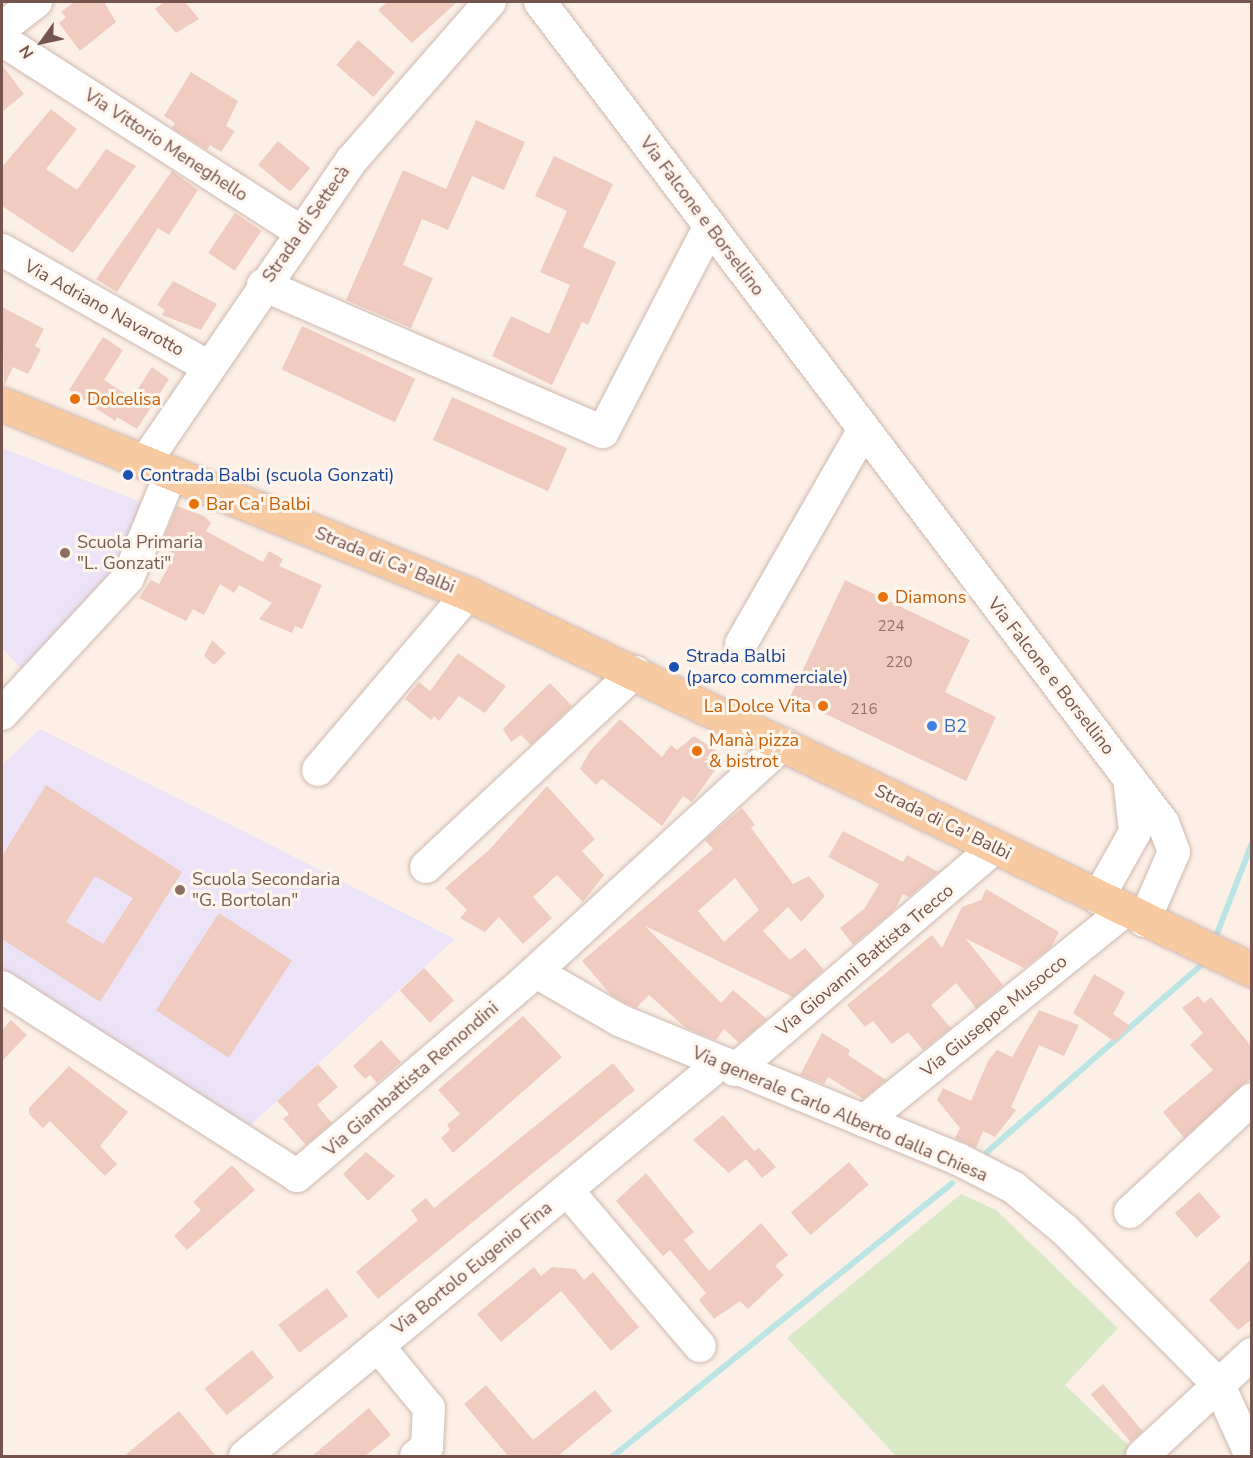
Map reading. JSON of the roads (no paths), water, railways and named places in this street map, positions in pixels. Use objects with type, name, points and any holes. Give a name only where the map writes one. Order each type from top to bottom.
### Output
[{"type":"main road","name":"Strada di Ca' Balbi","points":[[2,404],[468,594],[635,672],[1122,910],[1251,969]]},
{"type":"street","points":[[2,28],[36,2]]},
{"type":"street","name":"Strada di Settecà","points":[[2,714],[128,578],[158,467],[207,366],[299,231],[351,160],[490,2]]},
{"type":"street","name":"Via Falcone e Borsellino","points":[[540,2],[863,431],[1163,823],[1174,852],[1122,910]]},
{"type":"street","name":"Via Vittorio Meneghello","points":[[2,40],[299,231]]},
{"type":"street","points":[[262,285],[603,432],[710,226]]},
{"type":"street","name":"Via Adriano Navarotto","points":[[2,250],[207,366]]},
{"type":"street","points":[[741,644],[863,431]]},
{"type":"street","name":"Strada di Ca' Balbi","points":[[318,770],[468,594]]},
{"type":"street","points":[[426,867],[635,672]]},
{"type":"street","name":"Via Giambattista Remondini","points":[[2,987],[297,1176],[536,972],[783,744]]},
{"type":"street","points":[[1122,910],[1135,832],[1129,777]]},
{"type":"street","name":"Via Giovanni Battista Trecco","points":[[727,1067],[994,848]]},
{"type":"street","name":"Via Giuseppe Musocco","points":[[864,1121],[1122,910]]},
{"type":"street","name":"Via generale Carlo Alberto dalla Chiesa","points":[[536,972],[619,1020],[727,1067],[864,1121],[1013,1187],[1065,1230],[1219,1385],[1251,1456]]},
{"type":"street","name":"Via Bortolo Eugenio Fina","points":[[246,1456],[567,1190],[727,1067]]},
{"type":"street","points":[[1130,1212],[1251,1099]]},
{"type":"street","name":"Via Bortolo Eugenio Fina","points":[[567,1190],[700,1346]]},
{"type":"street","name":"Via Bortolo Eugenio Fina","points":[[378,1346],[429,1408],[427,1447],[416,1456]]},
{"type":"street","points":[[1142,1456],[1251,1354]]},
{"type":"waterway","points":[[1215,939],[1252,843]]},
{"type":"waterway","points":[[987,1152],[1206,961]]},
{"type":"waterway","points":[[613,1456],[952,1183]]},
{"type":"place","name":"Dolcelisa","points":[[75,399]]},
{"type":"place","name":"Contrada Balbi (scuola Gonzati)","points":[[128,475]]},
{"type":"place","name":"Bar Ca' Balbi","points":[[194,504]]},
{"type":"place","name":"Scuola Primaria \"L. Gonzati\"","points":[[65,553]]},
{"type":"place","name":"Diamons","points":[[883,597]]},
{"type":"place","name":"Strada Balbi (parco commerciale)","points":[[674,667]]},
{"type":"place","name":"La Dolce Vita","points":[[823,706]]},
{"type":"place","name":"B2","points":[[932,726]]},
{"type":"place","name":"Manà pizza & bistrot","points":[[697,751]]},
{"type":"place","name":"Scuola Secondaria \"G. Bortolan\"","points":[[180,890]]}]
